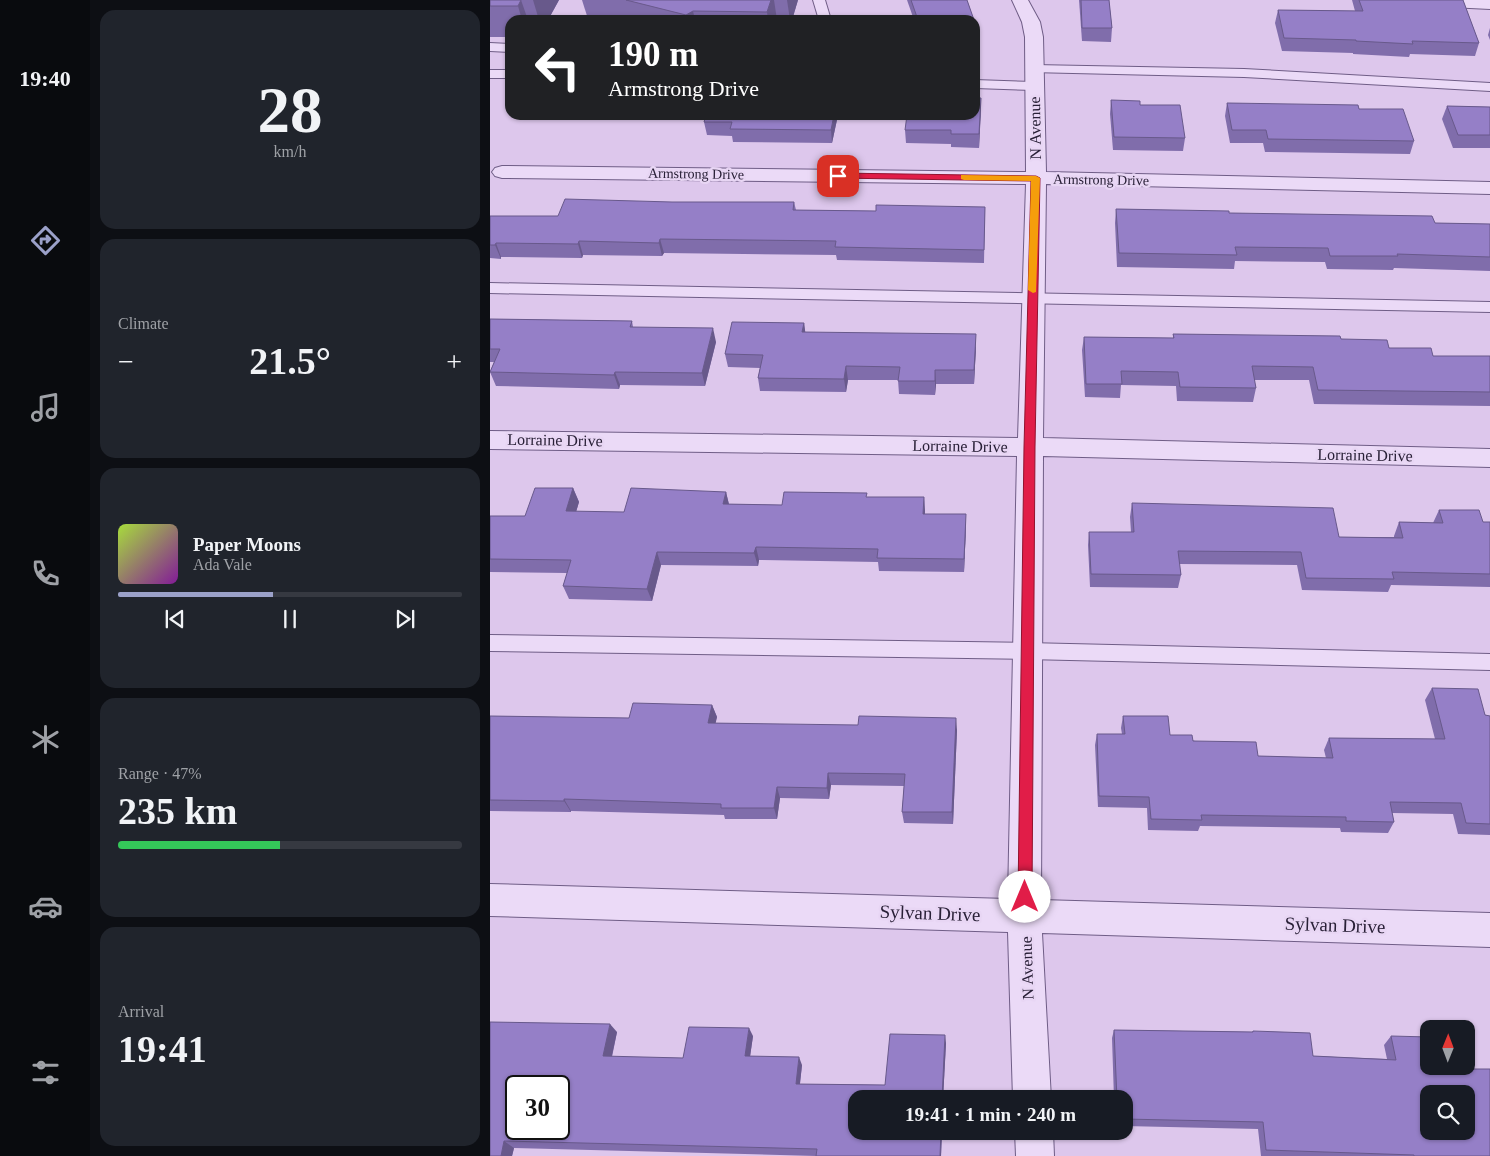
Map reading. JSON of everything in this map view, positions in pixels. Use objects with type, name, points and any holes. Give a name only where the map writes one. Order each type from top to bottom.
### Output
[{"type":"street","name":"N Avenue","points":[[1020,0],[1031,22],[1034,37],[1036,178],[1030,447],[1024,916],[1032,1090]]},
{"type":"street","points":[[1409,0],[1490,4]]},
{"type":"street","name":"Armstrong Drive","points":[[502,172],[1036,178],[1490,188]]},
{"type":"street","name":"Lorraine Drive","points":[[490,440],[1030,447],[1490,458]]},
{"type":"street","name":"Sylvan Drive","points":[[490,900],[1490,930]]},
{"type":"street","points":[[1034,1140],[1035,1156]]},
{"type":"lane","points":[[818,0],[823,15]]},
{"type":"lane","points":[[490,47],[505,48]]},
{"type":"lane","points":[[980,83],[1034,77],[1244,72],[1490,86]]},
{"type":"lane","points":[[490,74],[505,74]]},
{"type":"lane","points":[[490,288],[1490,307]]},
{"type":"lane","points":[[490,643],[1027,651],[1490,662]]},
{"type":"building","points":[[490,0],[521,0],[518,6],[490,6]]},
{"type":"building","points":[[626,0],[771,0],[767,12],[693,11],[686,15]]},
{"type":"building","points":[[911,0],[967,0],[972,15],[916,15]]},
{"type":"building","points":[[1081,0],[1109,0],[1112,28],[1082,28]]},
{"type":"building","points":[[1359,0],[1463,0],[1479,43],[1412,41],[1413,44],[1284,38],[1278,10],[1363,11]]},
{"type":"building","points":[[1111,100],[1140,101],[1140,105],[1180,105],[1185,138],[1114,137]]},
{"type":"building","points":[[1227,103],[1358,105],[1359,109],[1403,109],[1414,141],[1268,139],[1266,130],[1232,130]]},
{"type":"building","points":[[1447,106],[1490,107],[1490,135],[1458,135]]},
{"type":"building","points":[[705,120],[833,120],[831,130],[730,129],[732,122],[704,122]]},
{"type":"building","points":[[906,120],[980,120],[979,134],[951,134],[951,130],[905,130]]},
{"type":"building","points":[[565,199],[672,202],[794,202],[793,210],[876,211],[876,205],[985,207],[984,250],[835,247],[836,241],[660,239],[659,243],[579,241],[578,244],[496,243],[495,245],[490,245],[490,216],[558,216]]},
{"type":"building","points":[[1116,209],[1432,216],[1435,223],[1490,224],[1490,257],[1397,254],[1398,256],[1330,256],[1328,248],[1235,247],[1237,255],[1119,253]]},
{"type":"building","points":[[490,319],[632,321],[630,327],[713,328],[702,373],[615,372],[614,375],[490,372],[500,349],[490,349]]},
{"type":"building","points":[[732,322],[804,323],[802,332],[976,334],[974,370],[935,370],[935,381],[898,381],[900,367],[846,366],[844,379],[758,378],[763,355],[725,354]]},
{"type":"building","points":[[1173,334],[1340,336],[1341,339],[1387,340],[1389,348],[1431,348],[1433,356],[1490,356],[1490,392],[1318,390],[1313,367],[1252,366],[1256,388],[1180,387],[1178,372],[1121,371],[1122,384],[1086,384],[1084,337],[1174,338]]},
{"type":"building","points":[[535,488],[573,488],[566,511],[624,512],[631,488],[726,492],[723,504],[782,505],[784,492],[867,493],[866,497],[924,497],[923,514],[966,514],[964,559],[877,558],[878,549],[756,547],[754,553],[657,552],[647,589],[563,586],[571,560],[490,559],[490,516],[525,516]]},
{"type":"building","points":[[1132,503],[1333,508],[1339,537],[1403,538],[1399,522],[1443,523],[1439,510],[1479,510],[1483,522],[1490,522],[1490,574],[1392,572],[1394,579],[1306,578],[1301,552],[1178,551],[1181,575],[1091,574],[1089,532],[1134,532]]},
{"type":"building","points":[[1432,688],[1478,689],[1485,715],[1490,716],[1490,824],[1466,823],[1461,803],[1390,802],[1394,822],[1346,821],[1346,817],[1201,815],[1202,820],[1151,819],[1149,797],[1099,796],[1097,734],[1125,734],[1123,716],[1168,716],[1170,735],[1192,735],[1193,741],[1256,742],[1258,756],[1333,758],[1329,738],[1445,739]]},
{"type":"building","points":[[633,703],[712,705],[708,723],[858,725],[859,716],[956,718],[952,812],[902,812],[905,774],[828,773],[827,788],[777,787],[774,808],[721,808],[721,804],[564,799],[564,801],[490,800],[490,716],[629,718]]},
{"type":"building","points":[[490,1022],[610,1024],[603,1056],[683,1058],[689,1027],[749,1028],[745,1056],[799,1057],[796,1084],[885,1085],[890,1034],[945,1035],[942,1090],[848,1090],[848,1140],[941,1140],[940,1156],[816,1156],[817,1149],[504,1141],[501,1156],[490,1156]]},
{"type":"building","points":[[1114,1030],[1310,1033],[1313,1056],[1396,1060],[1391,1036],[1420,1037],[1420,1075],[1475,1075],[1475,1069],[1490,1069],[1490,1156],[1414,1156],[1266,1150],[1263,1122],[1133,1119],[1133,1090],[1117,1090]]},
{"type":"slow traffic","points":[[964,177],[1036,178],[1033,290]]},
{"type":"route","points":[[838,176],[1036,178],[1030,447],[1025,897]]}]
